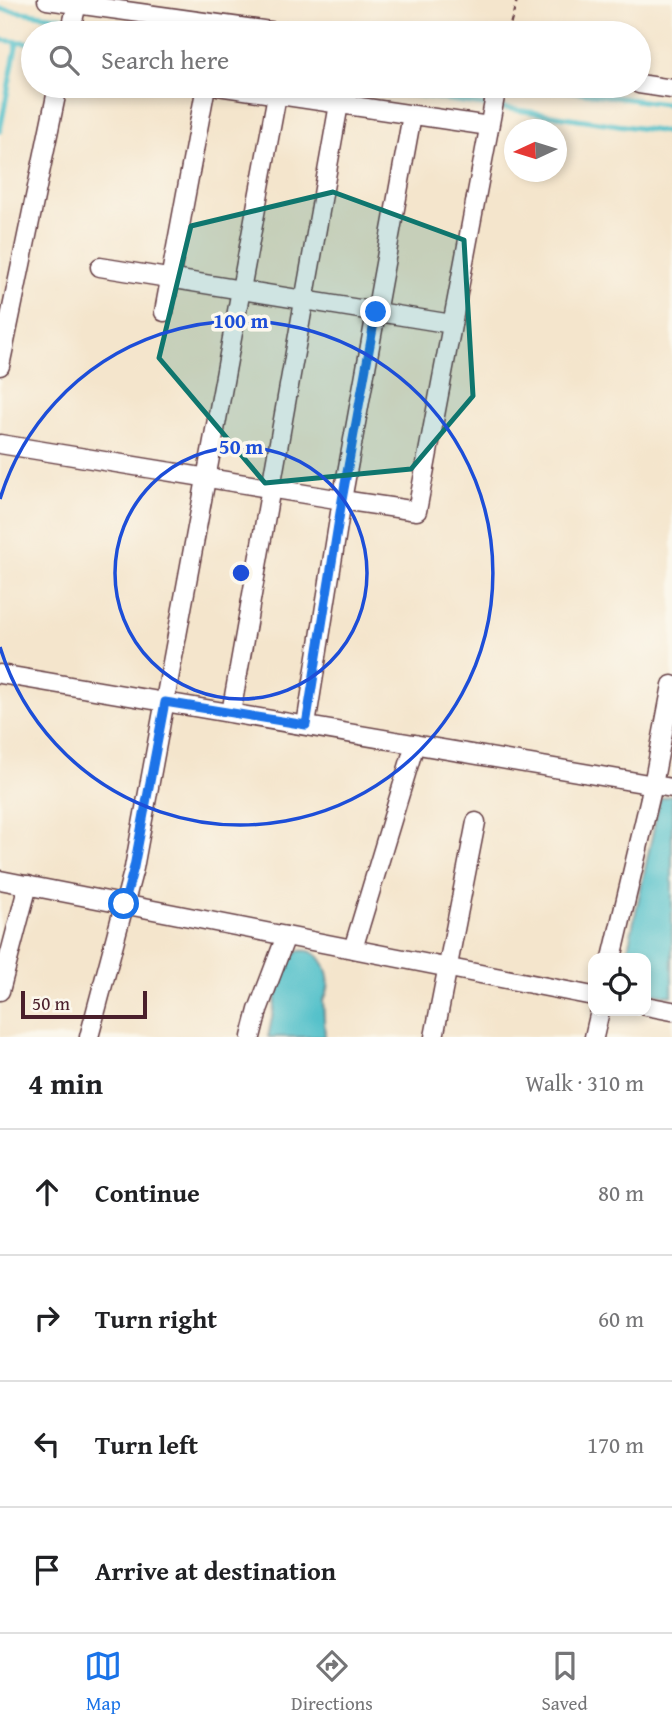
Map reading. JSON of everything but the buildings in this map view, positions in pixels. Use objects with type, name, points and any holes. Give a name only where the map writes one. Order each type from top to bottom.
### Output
[{"type":"street","points":[[47,0],[75,15],[145,21]]},
{"type":"street","points":[[651,86],[672,89]]},
{"type":"street","points":[[0,366],[56,98]]},
{"type":"street","points":[[164,312],[204,98]]},
{"type":"street","points":[[89,1037],[134,867],[276,98]]},
{"type":"street","points":[[0,444],[416,512],[493,102],[412,115],[302,98]]},
{"type":"street","points":[[231,713],[339,104]]},
{"type":"street","points":[[306,725],[342,500],[412,115]]},
{"type":"street","points":[[100,267],[452,324]]},
{"type":"street","points":[[0,674],[672,788]]},
{"type":"street","points":[[613,953],[653,785],[672,685]]},
{"type":"street","points":[[354,949],[415,744]]},
{"type":"street","points":[[434,1037],[476,822]]},
{"type":"street","points":[[0,880],[588,995]]},
{"type":"street","points":[[0,991],[28,885]]},
{"type":"street","points":[[251,1037],[258,1010],[286,936]]},
{"type":"street","points":[[651,1007],[672,1011]]},
{"type":"street","points":[[594,1037],[599,1016]]},
{"type":"path","points":[[511,21],[517,0]]},
{"type":"highlighted area","points":[[333,192],[464,240],[473,396],[411,469],[265,483],[159,358],[191,226]]},
{"type":"water","points":[[672,795],[672,996],[651,993],[651,953],[627,953],[660,799]]},
{"type":"water","points":[[298,951],[316,954],[325,966],[328,988],[323,1000],[325,1037],[268,1037],[281,978],[291,958]]},
{"type":"waterway","points":[[0,9],[86,21]]},
{"type":"waterway","points":[[0,40],[21,42]]},
{"type":"waterway","points":[[0,131],[17,42]]},
{"type":"waterway","points":[[436,98],[672,133]]},
{"type":"waterway","points":[[622,98],[672,105]]},
{"type":"route","points":[[124,904],[134,867],[165,702],[306,725],[342,500],[376,312]]}]
